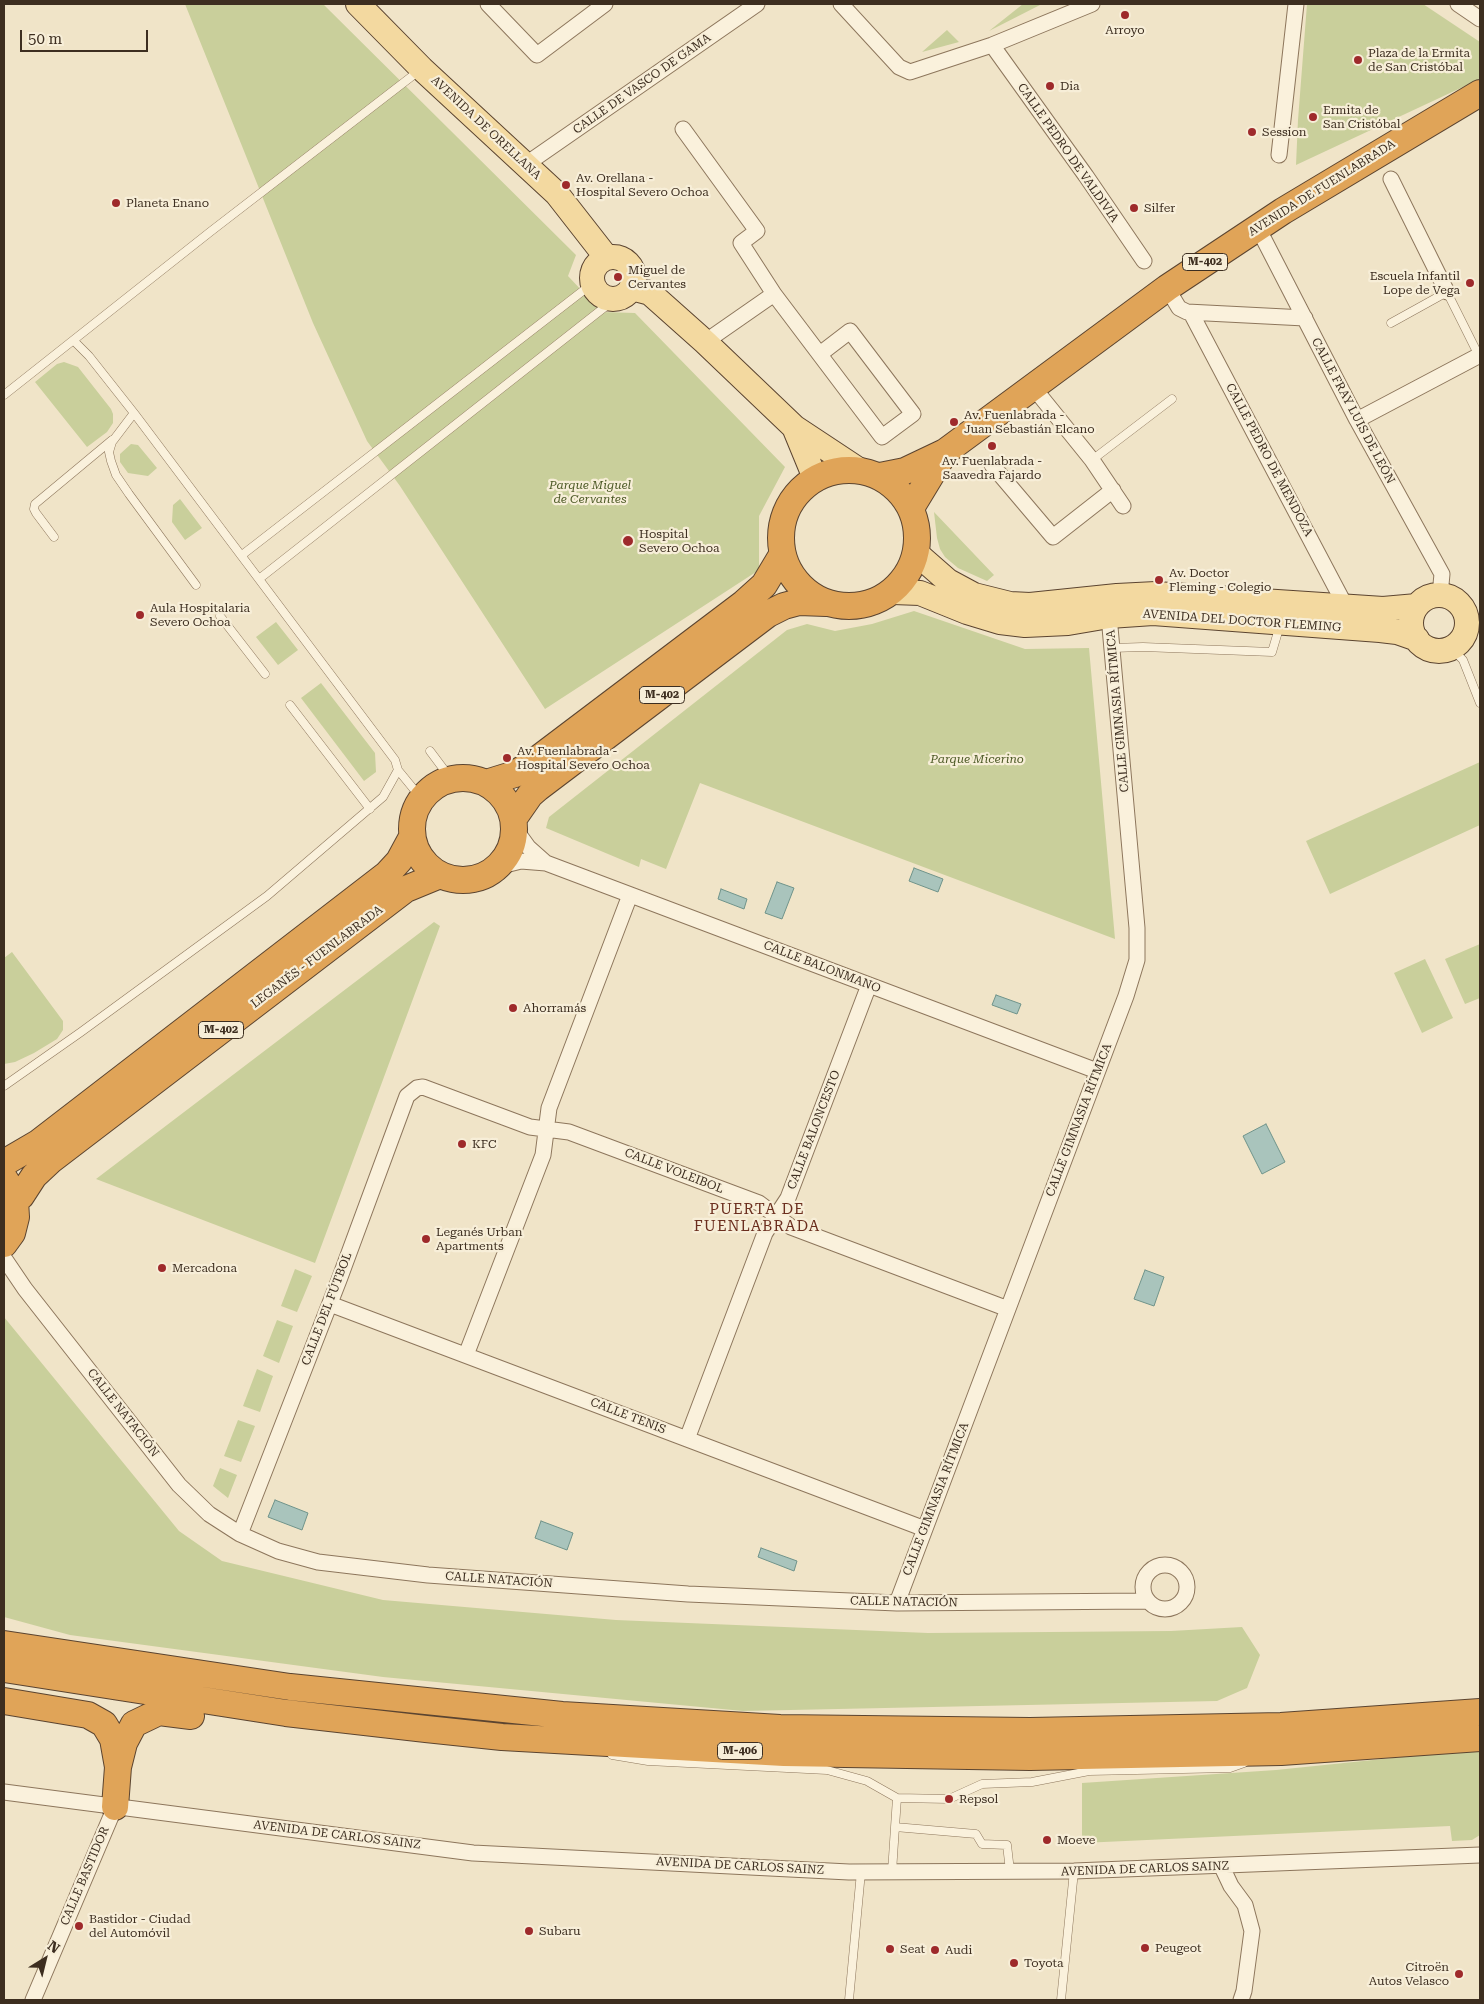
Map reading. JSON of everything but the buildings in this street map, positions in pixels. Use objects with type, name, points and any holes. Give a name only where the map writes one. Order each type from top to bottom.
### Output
[{"type":"highway","name":"AVENIDA DE FUENLABRADA","points":[[869,473],[905,471],[945,452],[1167,288],[1258,228],[1480,93]]},
{"type":"highway","name":"AVENIDA DE FUENLABRADA","points":[[911,508],[945,452]]},
{"type":"highway","points":[[836,470],[869,473],[898,490],[911,508],[918,530],[916,553],[908,574],[893,592],[873,603],[850,607],[826,602],[807,593],[791,576],[782,555],[780,532],[785,511],[797,492],[815,478],[836,470]]},
{"type":"highway","name":"M-402","points":[[486,783],[515,774],[539,758],[744,603],[764,585],[782,555]]},
{"type":"highway","name":"M-402","points":[[440,875],[457,880],[474,879],[490,873],[503,862],[512,847],[514,823],[530,795],[538,788],[775,610],[799,602],[826,602]]},
{"type":"highway","points":[[421,798],[430,790],[451,779],[463,777],[486,783],[499,792],[508,804],[514,823]]},
{"type":"highway","name":"LEGANÉS - FUENLABRADA","points":[[4,1162],[38,1143],[387,874],[399,861],[412,837],[412,823],[415,810],[421,798]]},
{"type":"highway","points":[[412,837],[417,852],[427,865],[440,875]]},
{"type":"highway","name":"LEGANÉS - FUENLABRADA","points":[[9,1190],[21,1196],[34,1176],[50,1161],[406,889],[440,875]]},
{"type":"highway","points":[[4,1244],[12,1233],[16,1217],[9,1190]]},
{"type":"highway","name":"M-406","points":[[4,1639],[37,1650]]},
{"type":"highway","name":"M-406","points":[[4,1644],[290,1688],[562,1715],[780,1728],[1030,1731],[1281,1726],[1480,1712]]},
{"type":"highway","name":"M-406","points":[[4,1669],[286,1713],[426,1729],[502,1737],[784,1754],[1030,1757],[1281,1752],[1480,1738]]},
{"type":"highway","name":"M-406","points":[[4,1675],[59,1679]]},
{"type":"highway","points":[[4,1701],[88,1715],[104,1724],[113,1739],[118,1767]]},
{"type":"highway","points":[[115,1807],[118,1767],[124,1743],[134,1724],[158,1712],[284,1728],[426,1729]]},
{"type":"main road","name":"AVENIDA DE ORELLANA","points":[[358,4],[422,69],[557,194],[608,258],[621,259],[631,268],[633,282],[623,293]]},
{"type":"main road","points":[[608,258],[596,266],[593,272],[593,283],[596,291],[602,296],[623,293],[650,293],[794,426],[869,473]]},
{"type":"main road","points":[[794,426],[815,478]]},
{"type":"main road","name":"AVENIDA DEL DOCTOR FLEMING","points":[[916,553],[948,581],[974,595],[1010,604],[1030,605],[1156,594],[1383,609],[1417,606]]},
{"type":"main road","name":"AVENIDA DEL DOCTOR FLEMING","points":[[893,592],[920,593],[967,612],[1000,622],[1042,625],[1109,616],[1153,614],[1397,632],[1416,639]]},
{"type":"main road","points":[[1449,598],[1463,608],[1467,616],[1466,639],[1442,651],[1432,650],[1416,639],[1411,622],[1417,606],[1423,599],[1432,595],[1449,598],[1480,612]]},
{"type":"street","points":[[488,4],[537,55],[605,4]]},
{"type":"street","name":"CALLE DE VASCO DE GAMA","points":[[526,165],[757,4]]},
{"type":"street","points":[[842,4],[898,67],[910,72],[992,45],[1092,4]]},
{"type":"street","points":[[1279,155],[1296,4]]},
{"type":"street","points":[[1458,4],[1480,19]]},
{"type":"street","name":"CALLE PEDRO DE VALDIVIA","points":[[992,45],[1144,261]]},
{"type":"street","points":[[683,129],[757,231],[742,243],[774,294],[882,436],[913,414],[850,331],[820,354]]},
{"type":"street","points":[[1391,180],[1447,292]]},
{"type":"street","name":"CALLE FRAY LUIS DE LEÓN","points":[[1258,228],[1357,420],[1442,574],[1449,598]]},
{"type":"street","points":[[1167,288],[1179,308],[1191,313],[1304,318]]},
{"type":"street","points":[[705,342],[774,294]]},
{"type":"street","name":"CALLE PEDRO DE MENDOZA","points":[[1191,313],[1346,607]]},
{"type":"street","points":[[1357,420],[1480,356]]},
{"type":"street","points":[[1033,386],[1092,460],[1123,506]]},
{"type":"street","points":[[992,465],[1053,537],[1114,490]]},
{"type":"street","name":"CALLE GIMNASIA RÍTMICA","points":[[897,1603],[1133,976],[1138,946],[1109,616]]},
{"type":"street","name":"CALLE BALONMANO","points":[[514,823],[523,842],[546,863]]},
{"type":"street","name":"CALLE BALONMANO","points":[[497,867],[521,861],[546,863],[1097,1071]]},
{"type":"street","points":[[466,1355],[543,1155],[549,1108],[630,895]]},
{"type":"street","name":"CALLE BALONCESTO","points":[[687,1438],[765,1233],[788,1198],[869,985]]},
{"type":"street","name":"CALLE VOLEIBOL","points":[[417,1088],[423,1087],[530,1127],[569,1132],[752,1201],[791,1226],[1008,1309]]},
{"type":"street","name":"CALLE DEL FÚTBOL","points":[[240,1534],[330,1304],[407,1096],[417,1088]]},
{"type":"street","name":"CALLE NATACIÓN","points":[[4,1258],[31,1297],[180,1485],[209,1514],[240,1534],[278,1551],[318,1562],[428,1575],[688,1594],[897,1603],[1129,1601],[1145,1596]]},
{"type":"street","name":"CALLE TENIS","points":[[330,1304],[925,1529]]},
{"type":"street","name":"AVENIDA DE CARLOS SAINZ","points":[[4,1792],[473,1853],[861,1872],[1010,1872],[1222,1867],[1480,1855]]},
{"type":"street","name":"CALLE BASTIDOR","points":[[33,2000],[115,1807]]},
{"type":"street","points":[[1222,1867],[1231,1886],[1245,1905],[1252,1931],[1241,2000]]},
{"type":"lane","points":[[4,395],[210,232],[422,69]]},
{"type":"lane","points":[[242,555],[593,283]]},
{"type":"lane","points":[[1391,324],[1447,292],[1480,356]]},
{"type":"lane","points":[[259,579],[623,293]]},
{"type":"lane","points":[[74,341],[89,356],[134,413],[242,555],[395,760],[398,770],[421,798]]},
{"type":"lane","points":[[1092,460],[1172,399]]},
{"type":"lane","points":[[134,413],[116,438],[109,452],[110,461],[116,475],[196,585]]},
{"type":"lane","points":[[54,537],[36,513],[34,509],[35,504],[116,438]]},
{"type":"lane","points":[[220,616],[266,674]]},
{"type":"lane","points":[[1112,648],[1143,647],[1272,652],[1280,624]]},
{"type":"lane","points":[[1466,639],[1463,660],[1480,703]]},
{"type":"lane","points":[[290,704],[370,808]]},
{"type":"lane","points":[[430,751],[451,779]]},
{"type":"lane","points":[[6,1082],[81,1032],[266,896],[383,797],[398,770]]},
{"type":"lane","points":[[502,1737],[580,1750]]},
{"type":"lane","points":[[600,1753],[648,1762],[827,1770],[867,1781],[897,1798],[949,1799],[982,1784],[1032,1782],[1089,1771],[1230,1768],[1281,1752]]},
{"type":"lane","points":[[892,1872],[897,1798]]},
{"type":"lane","points":[[895,1827],[976,1834],[982,1844],[1007,1845],[1010,1872]]},
{"type":"lane","points":[[1061,2000],[1074,1871]]},
{"type":"lane","points":[[849,2000],[861,1872]]},
{"type":"green space","name":"Parque Miguel de Cervantes","points":[[185,4],[323,4],[576,255],[568,276],[600,310],[602,312],[635,313],[785,467],[759,516],[759,570],[545,709],[400,486],[367,441],[313,323]]},
{"type":"green space","points":[[1023,4],[1040,5],[989,31]]},
{"type":"green space","points":[[1307,4],[1423,4],[1480,42],[1480,79],[1296,165]]},
{"type":"green space","points":[[947,30],[959,42],[922,52]]},
{"type":"green space","points":[[64,362],[78,367],[113,414],[113,423],[107,432],[87,447],[35,382],[57,364]]},
{"type":"green space","points":[[131,444],[138,445],[157,468],[148,476],[128,473],[120,462],[120,454]]},
{"type":"green space","points":[[180,499],[202,528],[185,540],[172,522],[173,505]]},
{"type":"green space","points":[[934,512],[994,575],[987,581],[958,568],[945,557],[940,549],[937,538]]},
{"type":"green space","name":"Parque Micerino","points":[[914,611],[1025,649],[1089,648],[1115,939],[700,783],[666,869],[641,859],[639,867],[546,828],[549,817],[787,630],[807,624],[835,631],[872,624]]},
{"type":"green space","points":[[276,622],[298,650],[278,665],[256,637]]},
{"type":"green space","points":[[321,683],[375,753],[376,772],[364,781],[301,698]]},
{"type":"green space","points":[[1480,762],[1480,825],[1330,894],[1306,841]]},
{"type":"green space","points":[[434,922],[440,926],[315,1263],[96,1179]]},
{"type":"green space","points":[[1480,944],[1480,998],[1465,1004],[1445,959]]},
{"type":"green space","points":[[12,952],[63,1021],[63,1030],[57,1039],[34,1053],[15,1062],[4,1064],[4,958]]},
{"type":"green space","points":[[1425,959],[1453,1018],[1422,1033],[1394,973]]},
{"type":"green space","points":[[295,1269],[312,1276],[297,1312],[281,1306]]},
{"type":"green space","points":[[4,1317],[179,1531],[222,1561],[383,1600],[616,1620],[928,1633],[1171,1631],[1242,1627],[1260,1655],[1247,1688],[1217,1701],[743,1711],[383,1677],[70,1635],[4,1617]]},
{"type":"green space","points":[[277,1320],[293,1326],[279,1363],[263,1356]]},
{"type":"green space","points":[[257,1369],[273,1376],[260,1412],[243,1406]]},
{"type":"green space","points":[[238,1420],[255,1426],[241,1462],[224,1456]]},
{"type":"green space","points":[[220,1468],[237,1475],[228,1498],[213,1486]]},
{"type":"green space","points":[[1480,1750],[1480,1835],[1472,1840],[1452,1841],[1450,1826],[1082,1843],[1082,1783],[1276,1770]]},
{"type":"water","points":[[914,868],[943,879],[938,892],[909,881]]},
{"type":"water","points":[[777,882],[794,888],[782,919],[765,913]]},
{"type":"water","points":[[721,889],[747,899],[744,909],[718,899]]},
{"type":"water","points":[[996,995],[1021,1004],[1017,1014],[992,1005]]},
{"type":"water","points":[[1266,1124],[1285,1162],[1262,1174],[1243,1136]]},
{"type":"water","points":[[1145,1270],[1164,1277],[1154,1306],[1134,1299]]},
{"type":"water","points":[[275,1500],[308,1513],[302,1530],[268,1517]]},
{"type":"water","points":[[541,1521],[573,1533],[567,1550],[535,1538]]},
{"type":"water","points":[[761,1548],[797,1561],[794,1571],[758,1557]]},
{"type":"place","name":"Arroyo","points":[[1125,15]]},
{"type":"place","name":"Plaza de la Ermita de San Cristóbal","points":[[1358,60]]},
{"type":"place","name":"Dia","points":[[1050,86]]},
{"type":"place","name":"Ermita de San Cristóbal","points":[[1313,117]]},
{"type":"place","name":"Session","points":[[1252,132]]},
{"type":"place","name":"Av. Orellana - Hospital Severo Ochoa","points":[[566,185]]},
{"type":"place","name":"Planeta Enano","points":[[116,203]]},
{"type":"place","name":"Silfer","points":[[1134,208]]},
{"type":"place","name":"Miguel de Cervantes","points":[[618,277]]},
{"type":"place","name":"Escuela Infantil Lope de Vega","points":[[1470,283]]},
{"type":"place","name":"Av. Fuenlabrada - Juan Sebastián Elcano","points":[[954,422]]},
{"type":"place","name":"Av. Fuenlabrada - Saavedra Fajardo","points":[[992,446]]},
{"type":"place","name":"Hospital Severo Ochoa","points":[[628,541]]},
{"type":"place","name":"Av. Doctor Fleming - Colegio","points":[[1159,580]]},
{"type":"place","name":"Aula Hospitalaria Severo Ochoa","points":[[140,615]]},
{"type":"place","name":"Av. Fuenlabrada - Hospital Severo Ochoa","points":[[507,758]]},
{"type":"place","name":"Ahorramás","points":[[513,1008]]},
{"type":"place","name":"KFC","points":[[462,1144]]},
{"type":"place","name":"Leganés Urban Apartments","points":[[426,1239]]},
{"type":"place","name":"Mercadona","points":[[162,1268]]},
{"type":"place","name":"Repsol","points":[[949,1799]]},
{"type":"place","name":"Moeve","points":[[1047,1840]]},
{"type":"place","name":"Bastidor - Ciudad del Automóvil","points":[[79,1926]]},
{"type":"place","name":"Subaru","points":[[529,1931]]},
{"type":"place","name":"Peugeot","points":[[1145,1948]]},
{"type":"place","name":"Seat","points":[[890,1949]]},
{"type":"place","name":"Audi","points":[[935,1950]]},
{"type":"place","name":"Toyota","points":[[1014,1963]]},
{"type":"place","name":"Citroën Autos Velasco","points":[[1459,1974]]},
{"type":"district","name":"PUERTA DE FUENLABRADA","points":[[757,1218]]}]
